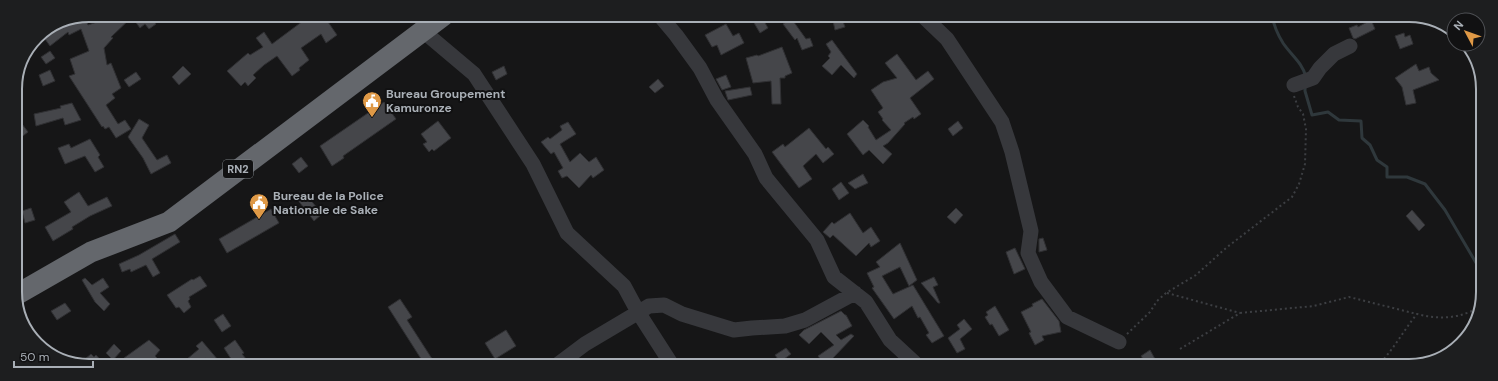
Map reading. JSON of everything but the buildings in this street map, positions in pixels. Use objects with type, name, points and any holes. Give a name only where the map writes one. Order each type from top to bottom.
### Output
[{"type":"highway","name":"RN2","points":[[22,292],[92,252],[169,222],[434,22]]},
{"type":"street","points":[[665,22],[700,68],[717,100],[755,154],[766,178],[817,240],[834,277],[866,302],[890,340],[911,359]]},
{"type":"street","points":[[929,22],[947,39],[1002,122],[1012,152],[1031,231],[1028,253],[1041,282],[1067,317],[1119,342]]},
{"type":"street","points":[[422,31],[474,74],[533,164],[568,233],[624,286],[638,312],[668,359]]},
{"type":"street","points":[[1294,85],[1312,78],[1334,54],[1350,46]]},
{"type":"street","points":[[564,359],[585,344],[649,306],[664,305],[682,314],[734,330],[785,326],[805,320],[855,293]]},
{"type":"path","points":[[1119,342],[1150,312],[1157,301],[1166,293],[1196,275],[1226,248],[1292,197],[1299,184],[1305,164],[1306,130],[1303,114],[1294,97],[1294,85]]},
{"type":"path","points":[[1166,293],[1240,313],[1314,306],[1349,297],[1417,314],[1440,318],[1461,316],[1472,311]]},
{"type":"path","points":[[1180,348],[1240,313]]},
{"type":"path","points":[[1383,359],[1417,314]]},
{"type":"waterway","points":[[1274,22],[1281,40],[1299,63],[1306,77]]},
{"type":"waterway","points":[[1305,86],[1312,115],[1328,112],[1339,120],[1361,121],[1362,138],[1370,145],[1377,160],[1387,167],[1387,177],[1407,177],[1425,184],[1445,210],[1476,263]]},
{"type":"place","name":"Bureau Groupement Kamuronze","points":[[372,118]]},
{"type":"place","name":"Bureau de la Police Nationale de Sake","points":[[259,220]]}]
